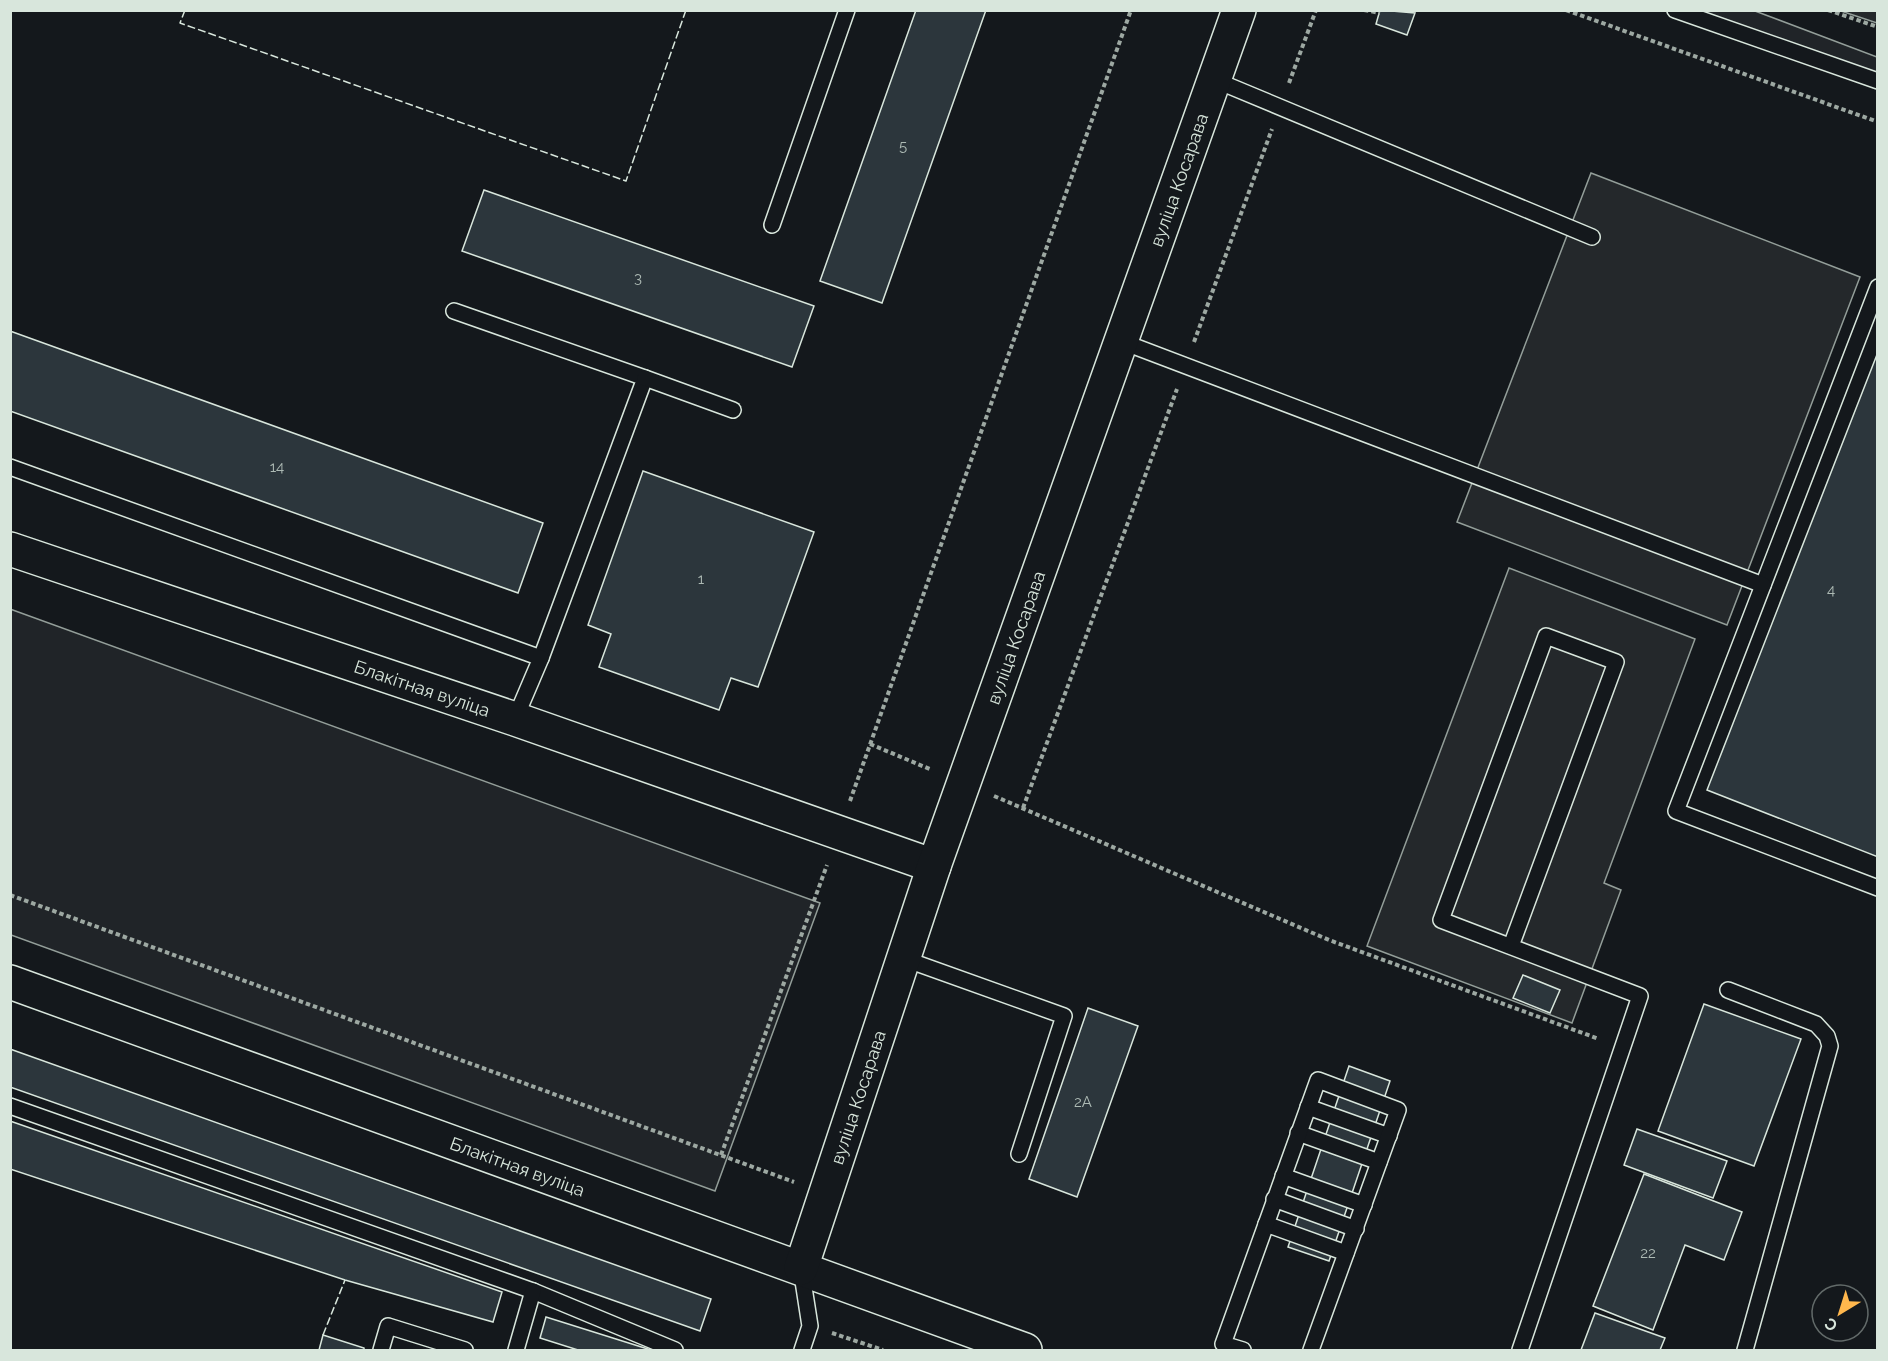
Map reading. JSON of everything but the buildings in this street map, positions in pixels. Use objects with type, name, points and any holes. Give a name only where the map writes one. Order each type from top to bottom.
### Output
[{"type":"street","name":"вуліца Косарава","points":[[801,1268],[934,866],[1123,342],[1239,10]]},
{"type":"street","name":"Блакітная вуліца","points":[[10,549],[515,719],[934,866]]},
{"type":"street","name":"Блакітная вуліца","points":[[10,981],[1025,1350]]},
{"type":"lane","points":[[772,225],[847,10]]},
{"type":"lane","points":[[1675,10],[1878,81]]},
{"type":"lane","points":[[1215,80],[1592,237]]},
{"type":"lane","points":[[1878,287],[1676,811],[1878,888]]},
{"type":"lane","points":[[454,310],[733,410]]},
{"type":"lane","points":[[1123,342],[1763,585]]},
{"type":"lane","points":[[515,719],[541,658],[645,378]]},
{"type":"lane","points":[[10,467],[541,658]]},
{"type":"lane","points":[[1510,946],[1616,662],[1546,636],[1441,920],[1640,996],[1520,1350]]},
{"type":"lane","points":[[902,958],[1065,1016],[1018,1154]]},
{"type":"lane","points":[[1728,990],[1816,1024],[1827,1036],[1830,1046],[1745,1350]]},
{"type":"lane","points":[[1243,1350],[1223,1344],[1318,1080],[1398,1110],[1311,1350]]},
{"type":"lane","points":[[10,1106],[533,1291],[675,1350]]},
{"type":"lane","points":[[1308,1107],[1389,1136]]},
{"type":"lane","points":[[1298,1133],[1379,1162]]},
{"type":"lane","points":[[1283,1176],[1364,1206]]},
{"type":"lane","points":[[1274,1199],[1356,1229]]},
{"type":"lane","points":[[1266,1224],[1346,1253]]},
{"type":"lane","points":[[801,1268],[810,1326],[802,1350]]},
{"type":"lane","points":[[516,1350],[533,1291]]},
{"type":"lane","points":[[381,1350],[388,1326],[465,1350]]},
{"type":"path","points":[[721,1155],[1131,10]]},
{"type":"path","points":[[1023,808],[1316,10]]},
{"type":"path","points":[[1364,10],[1380,13]]},
{"type":"path","points":[[1566,10],[1878,122]]},
{"type":"path","points":[[1828,10],[1878,27]]},
{"type":"path","points":[[870,744],[935,771]]},
{"type":"path","points":[[992,795],[1329,940],[1623,1048]]},
{"type":"path","points":[[10,896],[825,1193]]},
{"type":"path","points":[[810,1326],[883,1350]]},
{"type":"shaded area","points":[[1696,11],[1755,11],[1877,57],[1877,77]]},
{"type":"shaded area","points":[[1841,11],[1877,11],[1877,23]]},
{"type":"shaded area","points":[[1591,173],[1860,277],[1727,625],[1457,522]]},
{"type":"shaded area","points":[[1509,568],[1695,639],[1604,883],[1621,890],[1572,1023],[1367,946]]},
{"type":"shaded area","points":[[10,609],[820,903],[715,1191],[11,935]]},
{"type":"fence","points":[[185,10],[180,23],[626,181],[686,10]]},
{"type":"fence","points":[[323,1335],[345,1280]]}]
